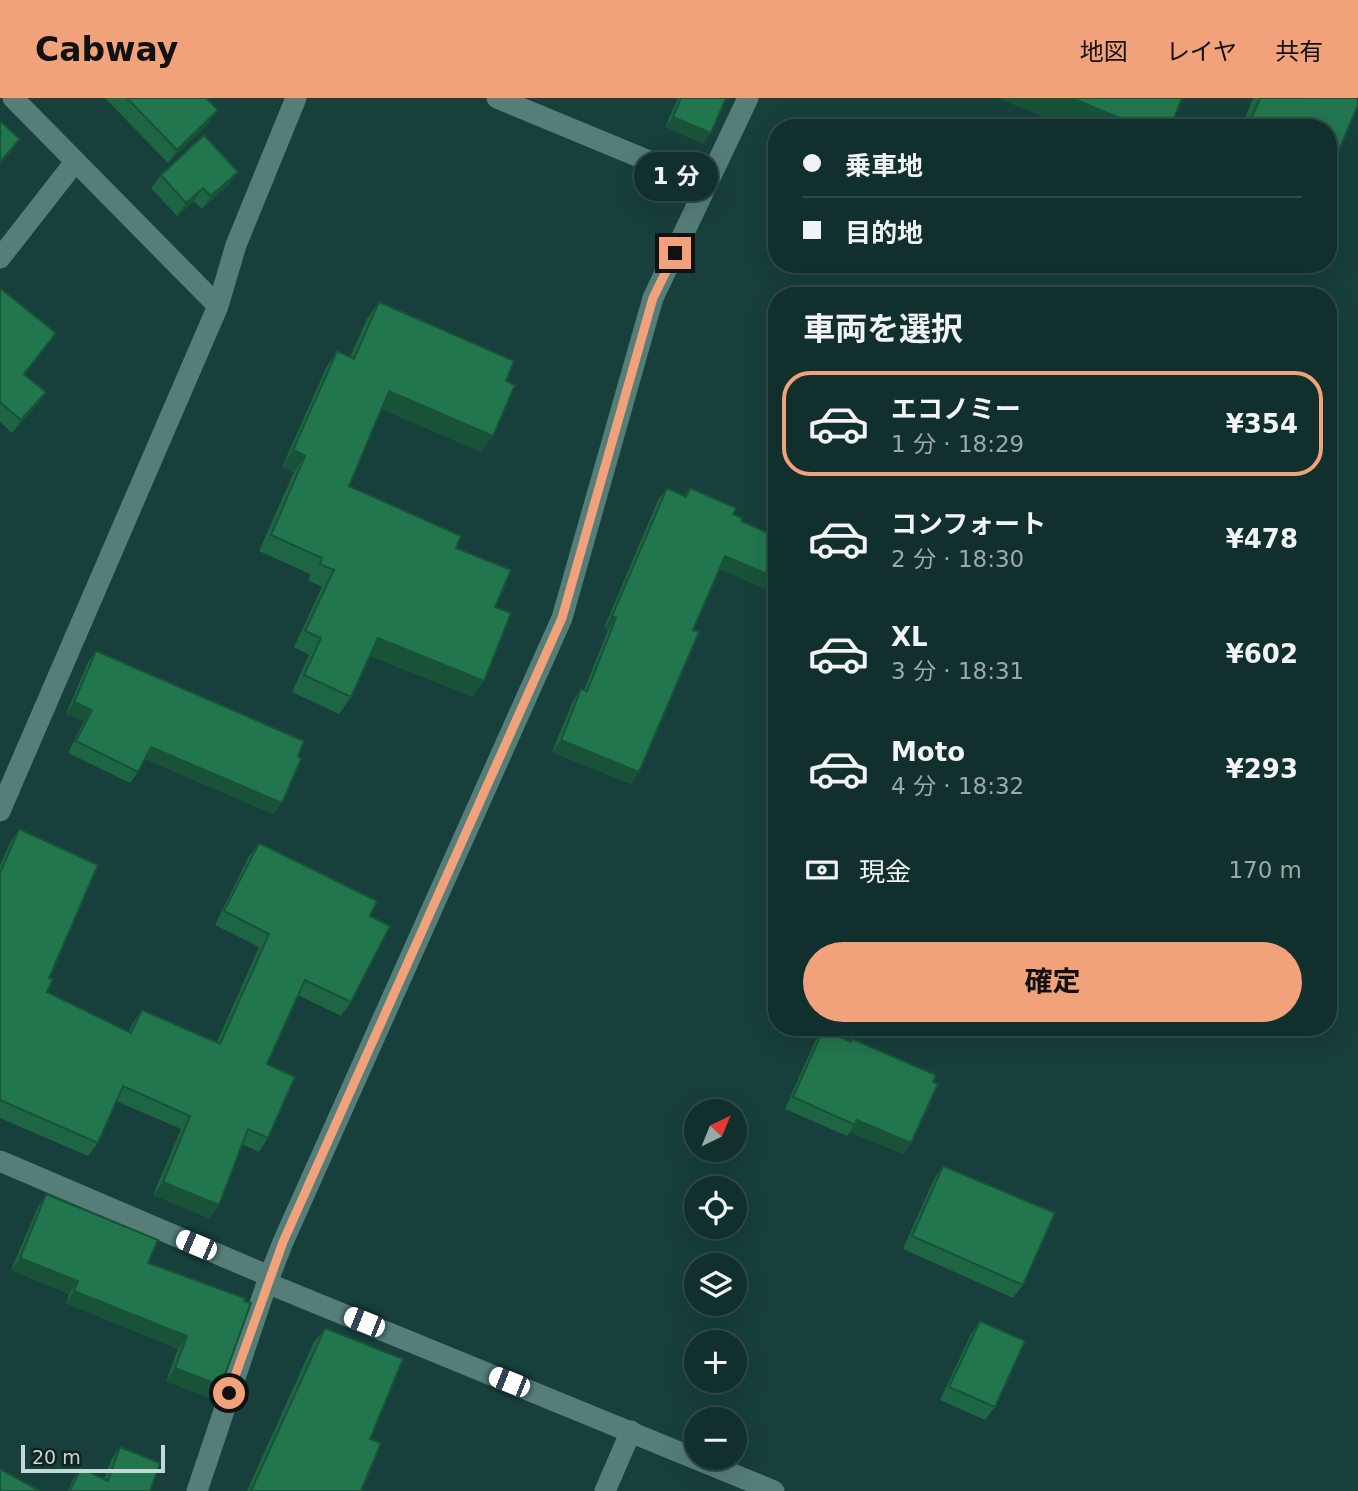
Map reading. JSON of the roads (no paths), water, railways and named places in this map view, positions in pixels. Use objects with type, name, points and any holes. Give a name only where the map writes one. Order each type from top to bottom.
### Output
[{"type":"street","points":[[13,98],[218,306]]},
{"type":"street","points":[[0,811],[218,306],[236,244],[296,98]]},
{"type":"street","points":[[497,98],[707,186]]},
{"type":"street","points":[[197,1491],[268,1280],[562,618],[653,298],[748,98]]},
{"type":"street","points":[[0,258],[75,162]]},
{"type":"street","points":[[0,1161],[268,1280],[774,1491]]},
{"type":"street","points":[[605,1491],[631,1431]]}]
